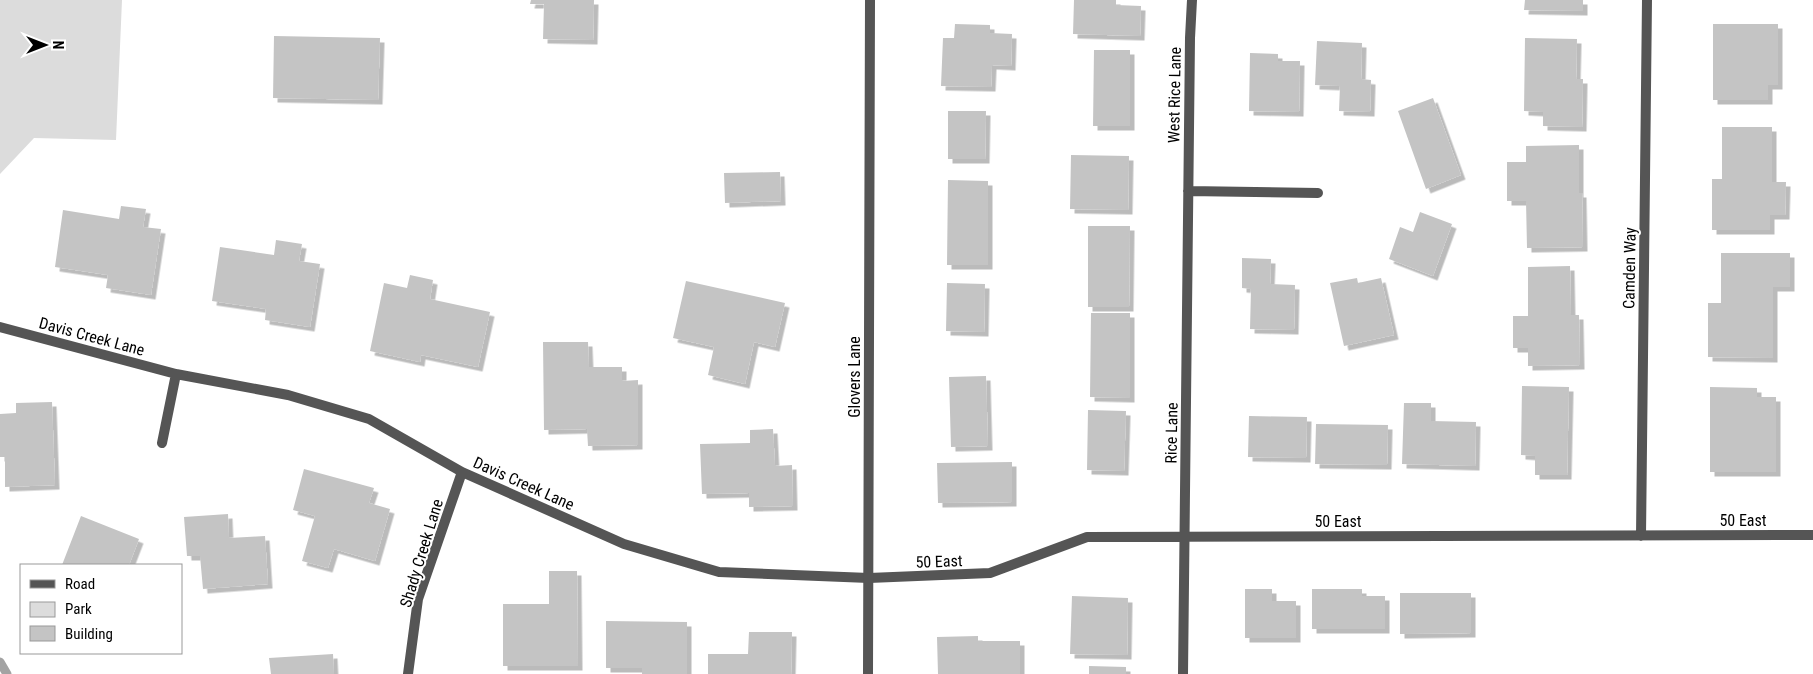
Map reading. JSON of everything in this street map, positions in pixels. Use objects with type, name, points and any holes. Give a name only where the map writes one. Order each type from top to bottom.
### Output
[{"type":"street","name":"Glovers Lane","points":[[868,674],[870,0]]},
{"type":"street","name":"West Rice Lane","points":[[1188,191],[1192,0]]},
{"type":"street","name":"Camden Way","points":[[1641,536],[1647,0]]},
{"type":"street","points":[[1188,191],[1318,193]]},
{"type":"street","name":"Rice Lane","points":[[1183,674],[1188,191]]},
{"type":"street","name":"Davis Creek Lane","points":[[0,328],[176,374],[288,395],[369,419],[462,472],[624,544],[719,572],[869,578]]},
{"type":"street","points":[[162,443],[176,374]]},
{"type":"street","name":"Shady Creek Lane","points":[[408,674],[418,600],[462,472]]},
{"type":"street","name":"50 East","points":[[869,578],[990,574],[1087,537],[1813,535]]},
{"type":"green space","points":[[0,0],[122,0],[116,140],[34,138],[0,174]]},
{"type":"building","points":[[531,0],[594,0],[593,40],[543,39],[544,4],[530,4]]},
{"type":"building","points":[[1074,0],[1116,0],[1116,5],[1141,6],[1140,36],[1073,34]]},
{"type":"building","points":[[1525,0],[1583,0],[1583,11],[1524,10]]},
{"type":"building","points":[[955,24],[990,25],[990,33],[1012,34],[1011,66],[992,65],[991,87],[941,86],[943,38],[954,38]]},
{"type":"building","points":[[1713,24],[1778,24],[1778,85],[1768,85],[1768,100],[1713,100]]},
{"type":"building","points":[[274,36],[380,38],[378,100],[273,98]]},
{"type":"building","points":[[1525,38],[1577,39],[1576,79],[1583,79],[1582,127],[1543,126],[1543,112],[1524,111]]},
{"type":"building","points":[[1317,41],[1362,43],[1361,79],[1371,80],[1370,112],[1339,111],[1340,86],[1315,85]]},
{"type":"building","points":[[1094,50],[1130,50],[1130,126],[1093,126]]},
{"type":"building","points":[[1250,53],[1278,54],[1278,61],[1300,61],[1299,112],[1249,111]]},
{"type":"building","points":[[1433,98],[1461,175],[1426,189],[1398,111]]},
{"type":"building","points":[[948,111],[986,111],[985,159],[948,159]]},
{"type":"building","points":[[1722,127],[1772,127],[1772,182],[1786,182],[1785,215],[1770,215],[1770,230],[1712,230],[1712,179],[1722,179]]},
{"type":"building","points":[[1579,145],[1579,193],[1582,193],[1583,247],[1527,248],[1526,201],[1507,201],[1507,162],[1526,162],[1526,146]]},
{"type":"building","points":[[1071,155],[1129,156],[1128,210],[1070,209]]},
{"type":"building","points":[[780,172],[781,201],[725,203],[724,173]]},
{"type":"building","points":[[948,180],[988,181],[988,265],[947,265]]},
{"type":"building","points":[[121,206],[146,209],[143,227],[161,229],[151,295],[106,288],[108,275],[55,267],[63,210],[119,219]]},
{"type":"building","points":[[1420,212],[1452,224],[1433,276],[1389,259],[1400,227],[1413,232]]},
{"type":"building","points":[[1088,226],[1130,226],[1129,307],[1088,307]]},
{"type":"building","points":[[276,240],[302,244],[299,261],[320,264],[310,327],[265,320],[266,309],[212,301],[220,247],[274,255]]},
{"type":"building","points":[[1721,253],[1790,253],[1790,287],[1773,287],[1773,358],[1708,357],[1708,303],[1721,303]]},
{"type":"building","points":[[1242,258],[1271,259],[1270,284],[1295,285],[1294,330],[1250,329],[1251,289],[1242,288]]},
{"type":"building","points":[[1570,266],[1571,315],[1579,315],[1580,365],[1528,366],[1528,348],[1513,348],[1513,316],[1528,316],[1528,267]]},
{"type":"building","points":[[410,275],[433,280],[430,299],[490,312],[478,367],[421,355],[420,362],[370,351],[384,283],[407,288]]},
{"type":"building","points":[[1357,278],[1358,283],[1381,278],[1394,335],[1344,346],[1330,283]]},
{"type":"building","points":[[686,281],[785,303],[775,347],[754,342],[745,384],[708,375],[714,347],[673,338]]},
{"type":"building","points":[[947,283],[985,284],[984,332],[946,331]]},
{"type":"building","points":[[1091,313],[1130,313],[1130,398],[1090,397]]},
{"type":"building","points":[[543,342],[588,342],[589,367],[622,367],[622,381],[638,380],[638,445],[588,446],[587,429],[544,430]]},
{"type":"building","points":[[986,376],[988,446],[951,447],[949,377]]},
{"type":"building","points":[[1522,386],[1569,387],[1567,475],[1535,475],[1535,456],[1521,455]]},
{"type":"building","points":[[1710,387],[1757,388],[1757,397],[1776,397],[1776,472],[1710,472]]},
{"type":"building","points":[[52,402],[55,485],[5,487],[5,457],[0,457],[0,414],[16,413],[16,403]]},
{"type":"building","points":[[1404,403],[1431,403],[1431,421],[1476,422],[1475,466],[1402,464]]},
{"type":"building","points":[[1088,410],[1126,411],[1124,471],[1087,470]]},
{"type":"building","points":[[1249,416],[1307,417],[1306,458],[1248,457]]},
{"type":"building","points":[[1316,424],[1388,425],[1387,465],[1315,464]]},
{"type":"building","points":[[773,429],[775,466],[792,465],[793,506],[749,507],[749,493],[702,494],[700,444],[750,443],[750,430]]},
{"type":"building","points":[[1012,462],[1012,502],[938,503],[937,463]]},
{"type":"building","points":[[304,469],[374,488],[369,503],[390,509],[375,561],[334,549],[328,568],[302,561],[315,516],[293,510]]},
{"type":"building","points":[[228,514],[229,538],[265,536],[268,584],[203,589],[200,556],[187,556],[184,517]]},
{"type":"building","points":[[81,516],[139,539],[129,564],[62,564]]},
{"type":"building","points":[[549,571],[577,571],[578,666],[503,666],[503,604],[549,604]]},
{"type":"building","points":[[1245,589],[1272,589],[1272,601],[1296,601],[1296,638],[1245,638]]},
{"type":"building","points":[[1312,589],[1362,589],[1362,596],[1385,596],[1385,629],[1312,629]]},
{"type":"building","points":[[1400,593],[1471,593],[1471,633],[1400,634]]},
{"type":"building","points":[[1072,596],[1128,598],[1127,655],[1070,654]]},
{"type":"building","points":[[606,621],[687,622],[687,674],[642,674],[642,668],[606,668]]},
{"type":"building","points":[[749,632],[792,632],[791,674],[708,674],[708,654],[748,654]]},
{"type":"building","points":[[978,636],[978,641],[1020,641],[1020,674],[938,674],[937,637]]},
{"type":"building","points":[[333,654],[334,674],[271,674],[269,658]]},
{"type":"building","points":[[1089,666],[1126,667],[1126,674],[1089,674]]},
{"type":"waterway","points":[[0,662],[7,674]]}]
